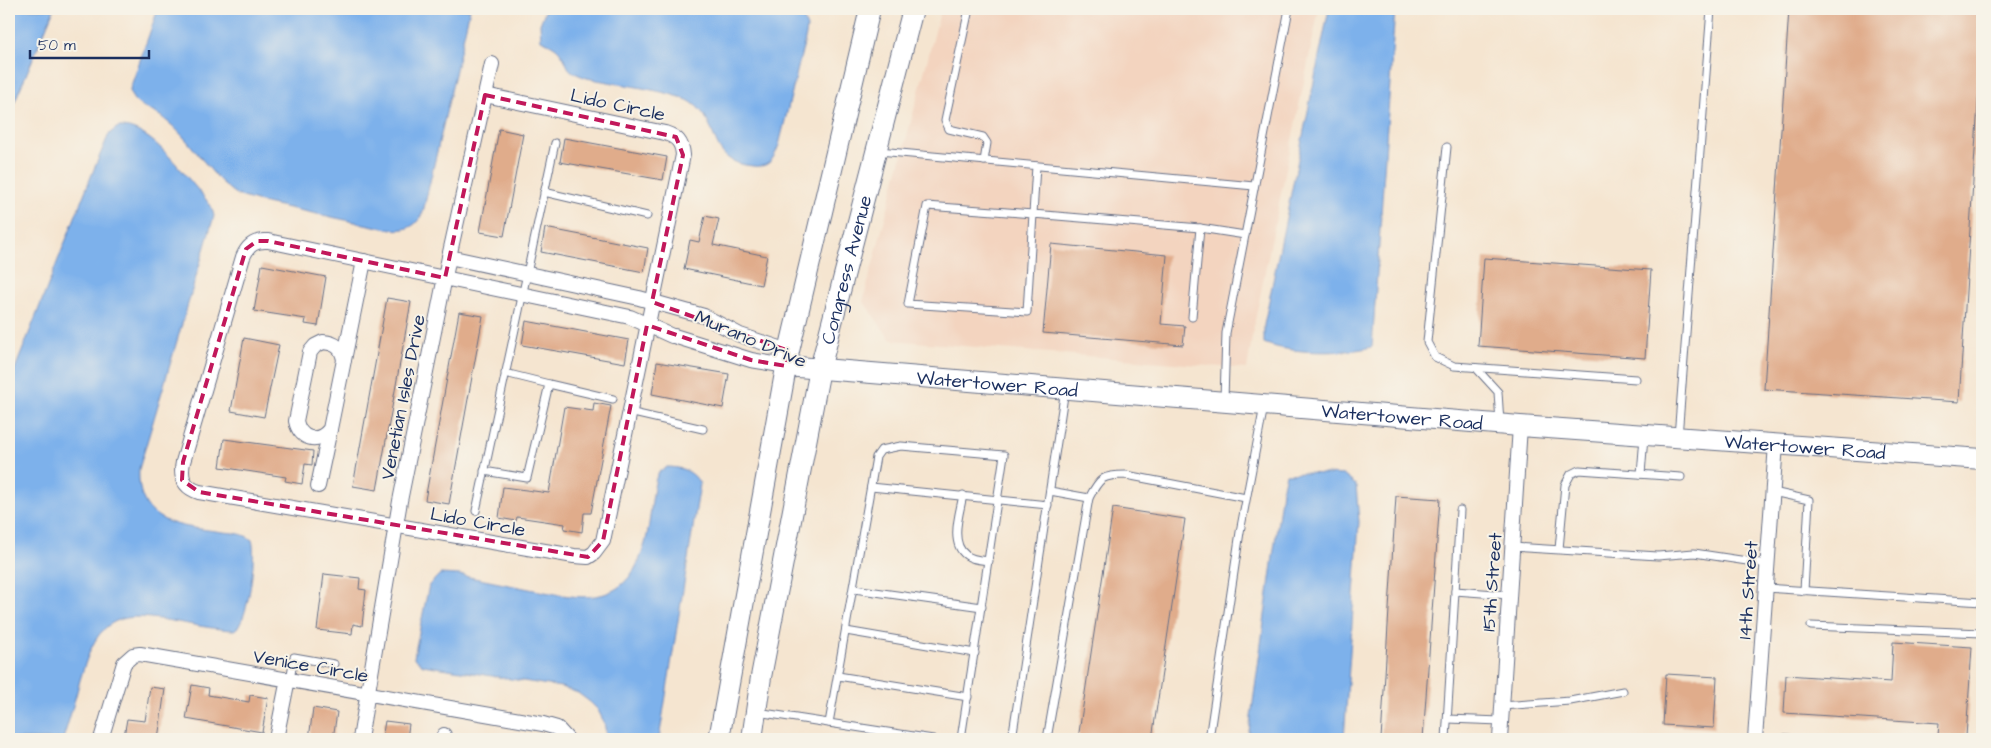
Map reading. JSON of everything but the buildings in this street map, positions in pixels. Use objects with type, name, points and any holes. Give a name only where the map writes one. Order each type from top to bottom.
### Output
[{"type":"street","name":"Congress Avenue","points":[[719,739],[787,358],[870,9]]},
{"type":"street","name":"Congress Avenue","points":[[752,739],[820,369],[913,9]]},
{"type":"street","name":"Venetian Isles Drive","points":[[360,739],[395,526],[449,257],[492,64]]},
{"type":"street","name":"Lido Circle","points":[[445,278],[268,241],[257,241],[246,249],[186,452],[182,476],[186,486],[199,492],[563,555],[588,557],[594,554],[603,541],[683,154],[682,147],[676,137],[485,95]]},
{"type":"street","name":"Murano Drive","points":[[449,257],[652,302],[704,316],[787,358],[820,369]]},
{"type":"street","points":[[318,486],[364,261]]},
{"type":"street","name":"Murano Drive","points":[[445,278],[630,318],[672,336],[751,360],[787,358]]},
{"type":"street","points":[[330,429],[318,438],[310,438],[298,429],[296,421],[310,352],[315,346],[323,342],[338,346],[343,352],[344,360]]},
{"type":"street","name":"Watertower Road","points":[[820,369],[1500,425],[1982,459]]},
{"type":"street","name":"15th Street","points":[[1500,739],[1520,426]]},
{"type":"street","name":"14th Street","points":[[1755,739],[1776,444]]},
{"type":"street","name":"Venice Circle","points":[[102,739],[124,663],[133,655],[149,655],[550,725],[564,733],[566,739]]},
{"type":"street","points":[[276,739],[289,680]]},
{"type":"lane","points":[[969,9],[945,120],[949,128],[983,136],[987,143],[984,161]]},
{"type":"lane","points":[[1224,402],[1226,333],[1289,9]]},
{"type":"lane","points":[[1678,437],[1711,9]]},
{"type":"lane","points":[[476,511],[555,143]]},
{"type":"lane","points":[[1447,147],[1427,342],[1435,357],[1454,366],[1636,379]]},
{"type":"lane","points":[[876,151],[1254,186]]},
{"type":"lane","points":[[1036,166],[1033,214],[1027,312],[908,304],[927,206],[1033,214],[1200,228],[1245,235]]},
{"type":"lane","points":[[544,192],[647,216]]},
{"type":"lane","points":[[1192,317],[1200,228]]},
{"type":"lane","points":[[1476,368],[1498,392],[1500,425]]},
{"type":"lane","points":[[505,373],[613,399]]},
{"type":"lane","points":[[484,471],[527,478],[549,384]]},
{"type":"lane","points":[[1012,739],[1065,389]]},
{"type":"lane","points":[[1208,739],[1246,498],[1264,405]]},
{"type":"lane","points":[[630,412],[703,429]]},
{"type":"lane","points":[[1641,474],[1644,435]]},
{"type":"lane","points":[[829,723],[876,458],[881,450],[891,447],[1004,454],[961,739]]},
{"type":"lane","points":[[1559,549],[1565,485],[1571,474],[1579,470],[1681,477]]},
{"type":"lane","points":[[1047,739],[1089,498],[1098,482],[1107,475],[1126,475],[1246,498]]},
{"type":"lane","points":[[871,487],[1048,504]]},
{"type":"lane","points":[[1050,491],[1089,498]]},
{"type":"lane","points":[[1772,492],[1809,500],[1804,591]]},
{"type":"lane","points":[[963,495],[957,541],[960,549],[966,555],[973,558],[989,561]]},
{"type":"lane","points":[[1446,739],[1460,510]]},
{"type":"lane","points":[[1512,547],[1658,556],[1694,553],[1768,564]]},
{"type":"lane","points":[[1766,588],[1982,602]]},
{"type":"lane","points":[[854,589],[982,607]]},
{"type":"lane","points":[[1455,591],[1509,595]]},
{"type":"lane","points":[[1811,626],[1982,633]]},
{"type":"lane","points":[[846,632],[975,653]]},
{"type":"lane","points":[[289,680],[294,657],[334,664]]},
{"type":"lane","points":[[838,676],[968,697]]},
{"type":"lane","points":[[1502,706],[1570,701],[1623,691]]},
{"type":"lane","points":[[756,712],[933,739]]},
{"type":"lane","points":[[1448,719],[1501,722]]},
{"type":"lane","points":[[875,739],[877,730]]},
{"type":"lane","points":[[1786,738],[1798,739]]},
{"type":"highlighted area","points":[[485,95],[676,137],[683,155],[652,302],[789,351],[786,366],[751,360],[647,325],[603,541],[588,557],[199,492],[182,480],[183,462],[246,249],[257,241],[268,241],[445,278]]},
{"type":"shaded area","points":[[941,9],[1319,9],[1254,325],[1247,369],[891,340],[863,301]]},
{"type":"water","points":[[9,9],[54,9],[9,115]]},
{"type":"water","points":[[158,9],[470,9],[423,212],[417,222],[405,229],[388,229],[256,201],[237,195],[229,189],[212,172],[181,134],[158,115],[134,100],[131,95],[130,89]]},
{"type":"water","points":[[546,9],[757,9],[793,11],[802,15],[807,27],[806,35],[779,145],[773,158],[763,166],[753,166],[738,163],[727,157],[720,150],[701,111],[683,98],[587,78],[573,72],[557,49],[541,40],[540,24]]},
{"type":"water","points":[[1329,9],[1395,9],[1372,347],[1347,351],[1317,352],[1275,347],[1264,343],[1264,325]]},
{"type":"water","points":[[118,127],[140,132],[160,147],[206,199],[214,216],[139,469],[140,488],[145,502],[153,512],[163,519],[191,528],[238,534],[252,540],[253,559],[250,589],[243,616],[239,626],[234,630],[134,617],[121,619],[110,624],[95,641],[89,653],[63,739],[9,739],[9,384],[94,169],[109,134]]},
{"type":"water","points":[[667,467],[691,473],[700,484],[659,739],[607,739],[604,722],[598,710],[578,693],[561,687],[423,665],[414,658],[429,585],[440,574],[459,575],[568,596],[584,597],[598,596],[611,591],[623,583],[634,571],[642,553],[647,535],[656,478],[660,471]]},
{"type":"water","points":[[1286,474],[1343,475],[1356,485],[1359,522],[1344,739],[1248,739],[1282,491]]}]
